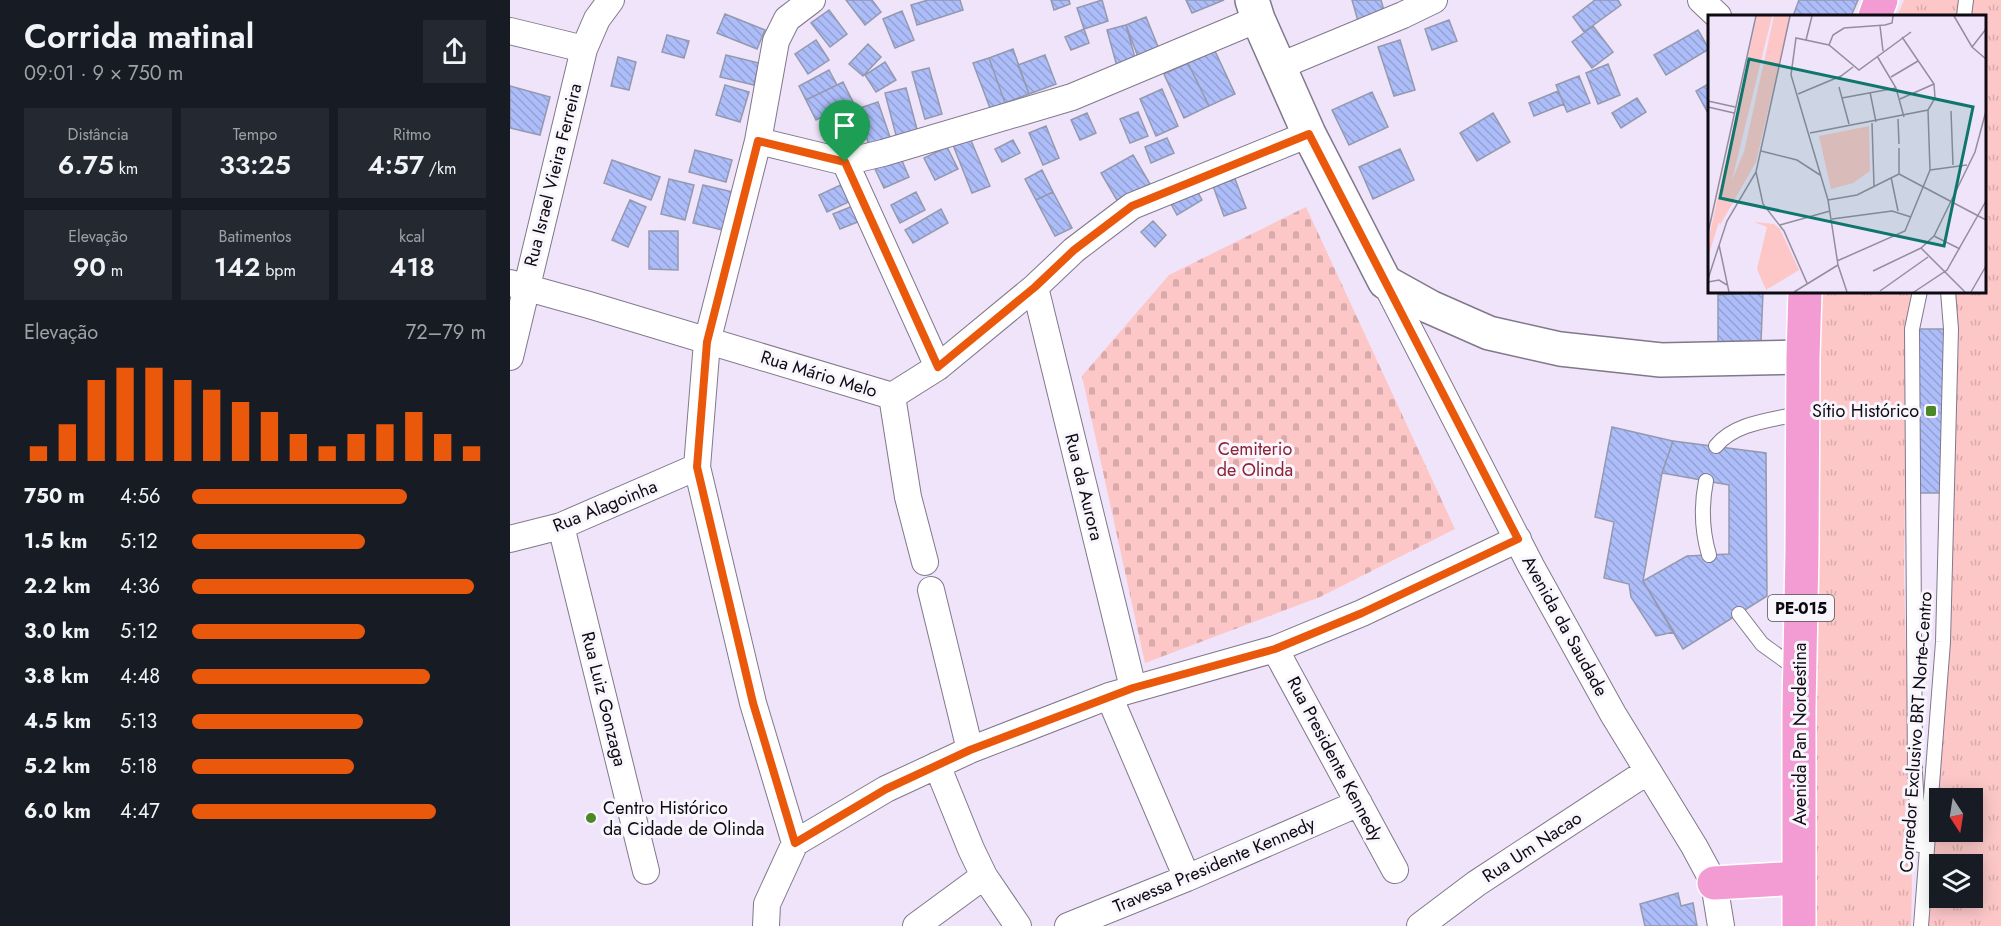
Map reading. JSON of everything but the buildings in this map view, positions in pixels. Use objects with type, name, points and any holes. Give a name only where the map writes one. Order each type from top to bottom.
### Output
[{"type":"highway","points":[[1875,15],[1881,0]]},
{"type":"highway","name":"Avenida Pan Nordestina","points":[[1799,926],[1802,413],[1805,292]]},
{"type":"highway","points":[[1714,883],[1799,878]]},
{"type":"street","name":"Rua Israel Vieira Ferreira","points":[[510,357],[518,286],[584,49],[597,19],[611,0]]},
{"type":"street","points":[[795,843],[753,703],[697,467],[707,342],[758,141],[776,41],[787,19],[812,0]]},
{"type":"street","points":[[1280,66],[1434,0]]},
{"type":"street","points":[[1701,0],[1717,15]]},
{"type":"street","points":[[758,141],[845,162],[883,153],[1072,97],[1255,10]]},
{"type":"street","name":"Avenida da Saudade","points":[[1255,10],[1309,134],[1518,539],[1613,714],[1694,846],[1714,883],[1721,926]]},
{"type":"street","points":[[510,31],[584,49]]},
{"type":"street","name":"Rua Mário Melo","points":[[518,286],[589,305],[892,396],[938,367],[1035,287],[1074,250],[1132,206],[1309,134]]},
{"type":"street","points":[[845,162],[938,367]]},
{"type":"street","points":[[1384,282],[1430,307],[1489,333],[1560,349],[1661,360],[1803,357]]},
{"type":"street","name":"Rua da Aurora","points":[[1035,287],[1133,688]]},
{"type":"street","points":[[892,396],[908,497],[925,562]]},
{"type":"street","name":"Rua Alagoinha","points":[[510,539],[561,526],[697,467]]},
{"type":"street","name":"Rua Luiz Gonzaga","points":[[561,526],[646,871]]},
{"type":"street","points":[[766,926],[767,904],[795,843],[886,789],[970,750],[1109,696],[1275,649],[1362,613],[1518,539]]},
{"type":"street","points":[[931,590],[970,750]]},
{"type":"street","name":"Rua Presidente Kennedy","points":[[1275,649],[1395,870]]},
{"type":"street","points":[[1109,696],[1187,878]]},
{"type":"street","points":[[937,765],[984,876],[1018,926]]},
{"type":"street","name":"Rua Um Nacao","points":[[1420,926],[1477,883],[1648,771]]},
{"type":"street","name":"Travessa Presidente Kennedy","points":[[1068,926],[1187,878],[1359,803]]},
{"type":"street","points":[[916,926],[984,876]]},
{"type":"lane","points":[[1964,15],[1965,0]]},
{"type":"lane","name":"Corredor Exclusivo BRT Norte-Centro","points":[[1920,292],[1912,329],[1915,773],[1922,895]]},
{"type":"lane","name":"Corredor Exclusivo BRT Norte-Centro","points":[[1922,895],[1943,642],[1951,352],[1948,292]]},
{"type":"lane","points":[[1716,446],[1724,437],[1739,428],[1802,413]]},
{"type":"lane","points":[[1706,481],[1703,515],[1705,541],[1709,555]]},
{"type":"lane","points":[[1739,614],[1762,644],[1800,670]]},
{"type":"lane","points":[[1922,895],[1922,926]]},
{"type":"green space","points":[[1904,0],[1959,0],[1958,15],[1897,15]]},
{"type":"green space","points":[[1965,0],[2001,0],[2001,926],[1921,926],[1929,798],[1929,842],[1983,842],[1983,788],[1930,788],[1948,493],[1946,292],[1986,292],[1986,15],[1963,15]]},
{"type":"green space","name":"Cemiterio de Olinda","points":[[1306,207],[1455,529],[1320,597],[1145,663],[1082,376],[1169,275]]},
{"type":"green space","points":[[1818,292],[1915,292],[1907,327],[1904,574],[1911,926],[1813,926],[1819,532]]},
{"type":"place","name":"Sítio Histórico","points":[[1931,411]]},
{"type":"place","name":"Centro Histórico da Cidade de Olinda","points":[[591,818]]},
{"type":"route","points":[[1309,134],[1518,539],[1362,613],[1275,649],[1133,688],[970,750],[886,789],[795,843],[753,703],[697,467],[707,342],[758,141],[845,162],[938,367],[1035,287],[1074,250],[1132,206],[1309,134]]}]
